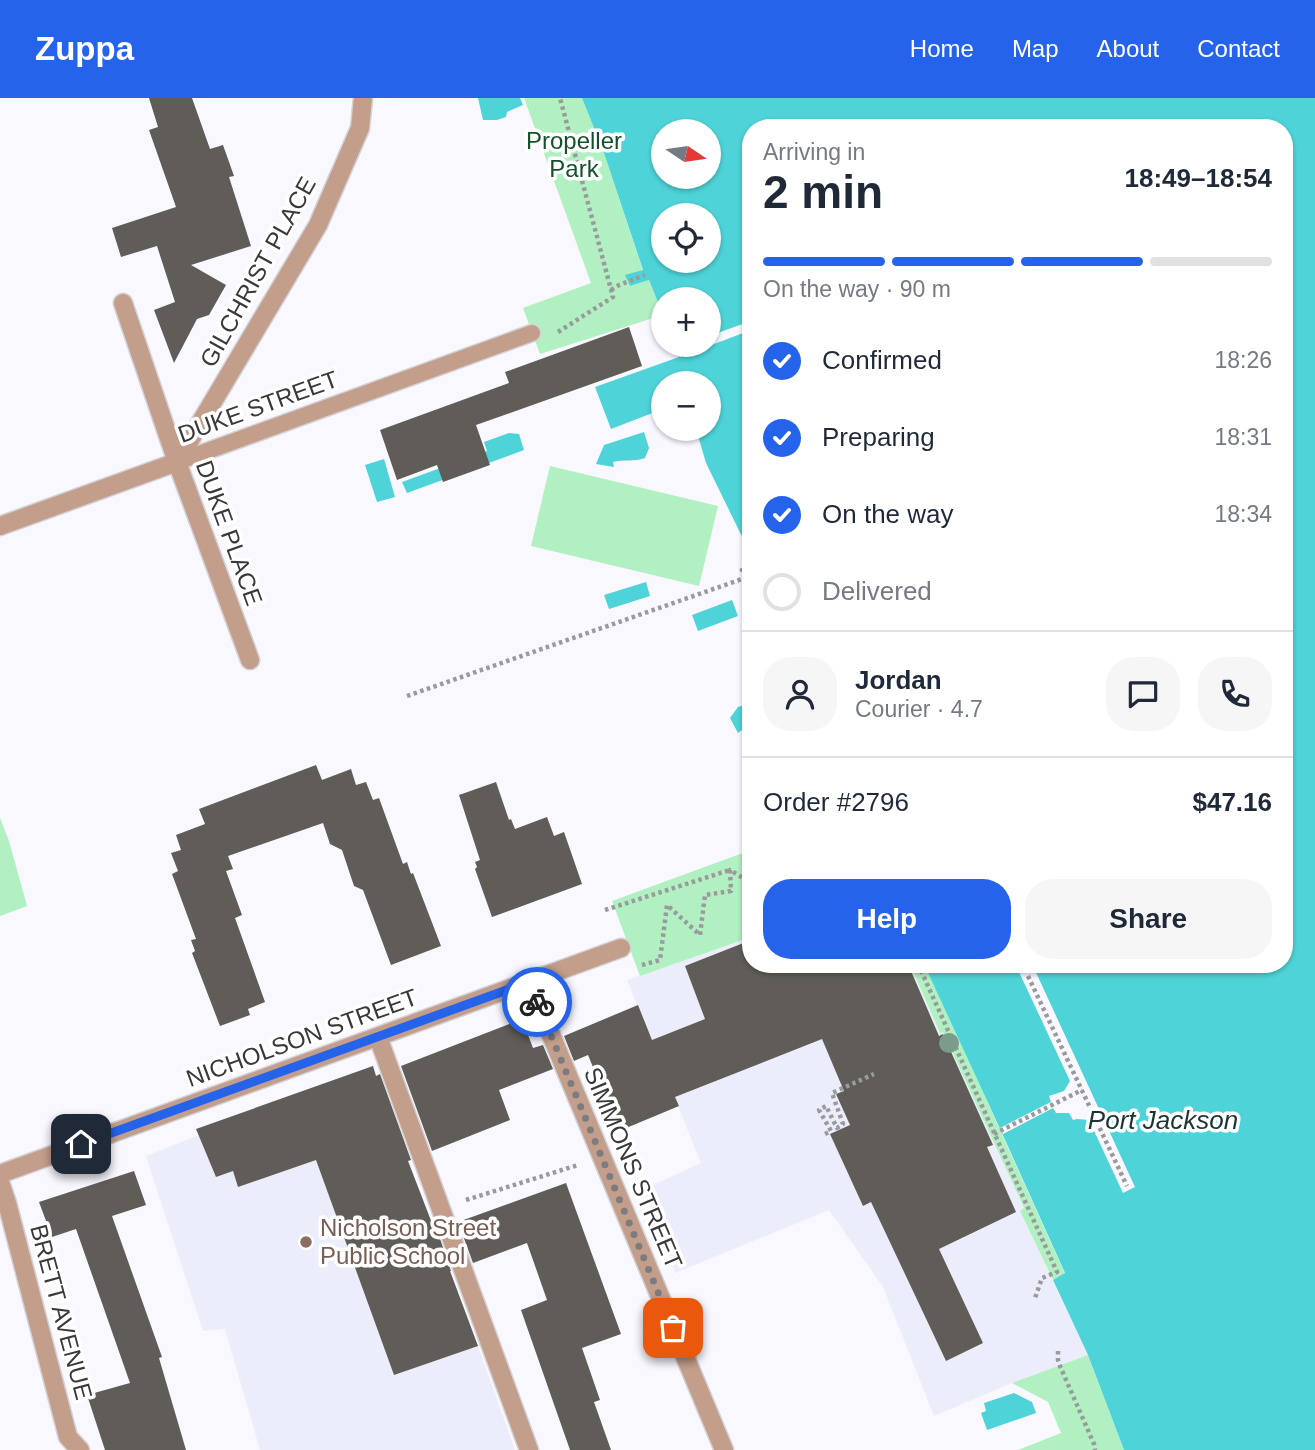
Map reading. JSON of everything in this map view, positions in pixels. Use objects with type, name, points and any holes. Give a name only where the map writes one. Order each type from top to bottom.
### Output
[{"type":"street","name":"GILCHRIST PLACE","points":[[177,462],[318,225],[360,128],[363,98]]},
{"type":"street","name":"DUKE PLACE","points":[[123,303],[177,462],[250,660]]},
{"type":"street","name":"DUKE STREET","points":[[0,526],[177,462]]},
{"type":"street","name":"NICHOLSON STREET","points":[[0,1174],[621,948]]},
{"type":"street","name":"SIMMONS STREET","points":[[529,982],[724,1450]]},
{"type":"street","points":[[378,1037],[529,1450]]},
{"type":"street","name":"BRETT AVENUE","points":[[0,1182],[68,1437],[80,1450]]},
{"type":"lane","name":"DUKE STREET","points":[[177,462],[532,333]]},
{"type":"path","points":[[549,338],[612,297],[560,98]]},
{"type":"path","points":[[611,290],[645,275]]},
{"type":"path","points":[[407,696],[742,579]]},
{"type":"path","points":[[660,960],[667,905],[700,935],[705,895],[731,891],[730,870]]},
{"type":"path","points":[[605,910],[730,870],[742,877]]},
{"type":"path","points":[[922,973],[1057,1272],[1041,1278],[1035,1298]]},
{"type":"path","points":[[1028,976],[1127,1186]]},
{"type":"path","points":[[825,1134],[831,1131],[819,1110],[826,1106],[837,1128],[843,1124],[832,1093],[874,1074]]},
{"type":"path","points":[[994,1134],[1082,1090]]},
{"type":"path","points":[[441,1208],[602,1157]]},
{"type":"path","points":[[1058,1351],[1060,1366],[1096,1450]]},
{"type":"shaded area","points":[[742,940],[742,973],[914,973],[940,1032],[943,1031],[1024,1209],[1020,1211],[1088,1355],[934,1416],[883,1287],[829,1210],[675,1273],[642,1190],[701,1163],[627,980]]},
{"type":"shaded area","name":"Nicholson Street Public School","points":[[373,1066],[515,1450],[260,1450],[225,1329],[203,1331],[146,1156]]},
{"type":"green space","name":"Propeller Park","points":[[524,98],[582,98],[604,153],[643,271],[626,276],[630,286],[649,280],[652,287],[651,319],[540,354],[523,308],[591,283]]},
{"type":"green space","points":[[550,466],[718,506],[699,586],[531,546]]},
{"type":"green space","points":[[0,818],[27,906],[0,916]]},
{"type":"green space","points":[[742,853],[742,940],[640,976],[612,901]]},
{"type":"green space","points":[[914,973],[929,973],[1065,1274],[1053,1280],[1020,1211],[1024,1208],[943,1032],[940,1033]]},
{"type":"green space","points":[[1088,1355],[1124,1450],[1018,1450],[1061,1433],[1048,1402],[1012,1383]]},
{"type":"water","points":[[478,98],[520,98],[523,105],[507,112],[506,117],[483,120]]},
{"type":"water","name":"Port Jackson","points":[[582,98],[1315,98],[1315,1450],[1124,1450],[1088,1355],[1053,1280],[1065,1273],[928,973],[1293,973],[1293,119],[742,119],[742,537],[706,463],[700,441],[721,441],[721,371],[651,371],[651,414],[611,429],[595,387],[679,357],[721,357],[721,287],[652,287],[649,280],[630,286],[625,275],[643,270],[604,153]]},
{"type":"water","points":[[644,432],[649,448],[645,458],[613,462],[614,467],[596,464],[604,445]]},
{"type":"water","points":[[509,433],[519,434],[524,450],[407,493],[402,482],[487,451],[484,442]]},
{"type":"water","points":[[384,459],[395,497],[377,502],[365,465]]},
{"type":"water","points":[[646,582],[650,596],[609,609],[604,595]]},
{"type":"water","points":[[732,600],[738,616],[698,631],[692,615]]},
{"type":"water","points":[[742,706],[742,730],[738,733],[730,718]]},
{"type":"water","points":[[1014,1393],[1032,1402],[1036,1413],[987,1430],[981,1413],[986,1411],[984,1403]]},
{"type":"pier","points":[[742,324],[742,333],[721,341],[721,332]]},
{"type":"pier","points":[[1019,973],[1036,973],[1135,1187],[1123,1193],[1089,1120],[1073,1120],[1069,1113],[1056,1113],[1053,1108],[1003,1134],[1000,1128],[1051,1102],[1049,1096],[1064,1091],[1070,1081]]},
{"type":"building","points":[[149,98],[192,98],[210,149],[223,145],[234,176],[229,177],[251,246],[191,265],[226,285],[209,315],[197,319],[174,363],[154,310],[175,302],[157,246],[121,257],[112,228],[176,207],[149,130],[158,127]]},
{"type":"building","points":[[629,327],[642,366],[476,425],[490,465],[443,482],[437,465],[397,480],[380,430],[509,383],[505,372]]},
{"type":"building","points":[[316,765],[322,780],[351,769],[356,785],[366,782],[373,800],[379,798],[403,864],[407,862],[411,874],[413,873],[441,946],[391,965],[363,890],[354,886],[342,850],[330,844],[323,823],[228,856],[233,869],[226,871],[242,915],[235,918],[265,1002],[248,1009],[250,1015],[220,1026],[192,953],[195,951],[191,940],[196,939],[172,874],[178,871],[171,853],[181,850],[176,835],[205,824],[199,809]]},
{"type":"building","points":[[496,782],[509,820],[511,819],[515,829],[547,817],[554,836],[564,832],[582,884],[492,917],[475,869],[475,862],[480,860],[459,795]]},
{"type":"building","points":[[742,944],[742,973],[912,973],[939,1036],[943,1034],[993,1145],[987,1147],[1016,1212],[939,1249],[983,1343],[946,1361],[871,1202],[863,1206],[830,1134],[850,1125],[836,1094],[844,1091],[822,1039],[675,1097],[679,1106],[619,1131],[588,1055],[574,1061],[564,1036],[638,1005],[652,1040],[705,1019],[685,966]]},
{"type":"building","points":[[522,1019],[533,1048],[543,1045],[553,1069],[499,1090],[510,1120],[432,1151],[401,1066]]},
{"type":"building","points":[[373,1066],[376,1076],[380,1074],[411,1160],[408,1161],[435,1231],[437,1230],[478,1346],[394,1375],[316,1160],[238,1187],[233,1171],[216,1177],[196,1129]]},
{"type":"building","points":[[134,1171],[146,1205],[112,1216],[162,1357],[159,1358],[186,1450],[105,1450],[87,1395],[130,1383],[76,1229],[52,1237],[39,1202]]},
{"type":"building","points":[[566,1183],[621,1334],[582,1348],[600,1400],[594,1402],[611,1450],[570,1450],[521,1310],[547,1300],[527,1243],[473,1263],[458,1222]]},
{"type":"way so far","points":[[537,1002],[673,1328]]},
{"type":"place","name":"Nicholson Street Public School","points":[[306,1242]]},
{"type":"route","points":[[81,1144],[529,982],[537,1002]]}]
